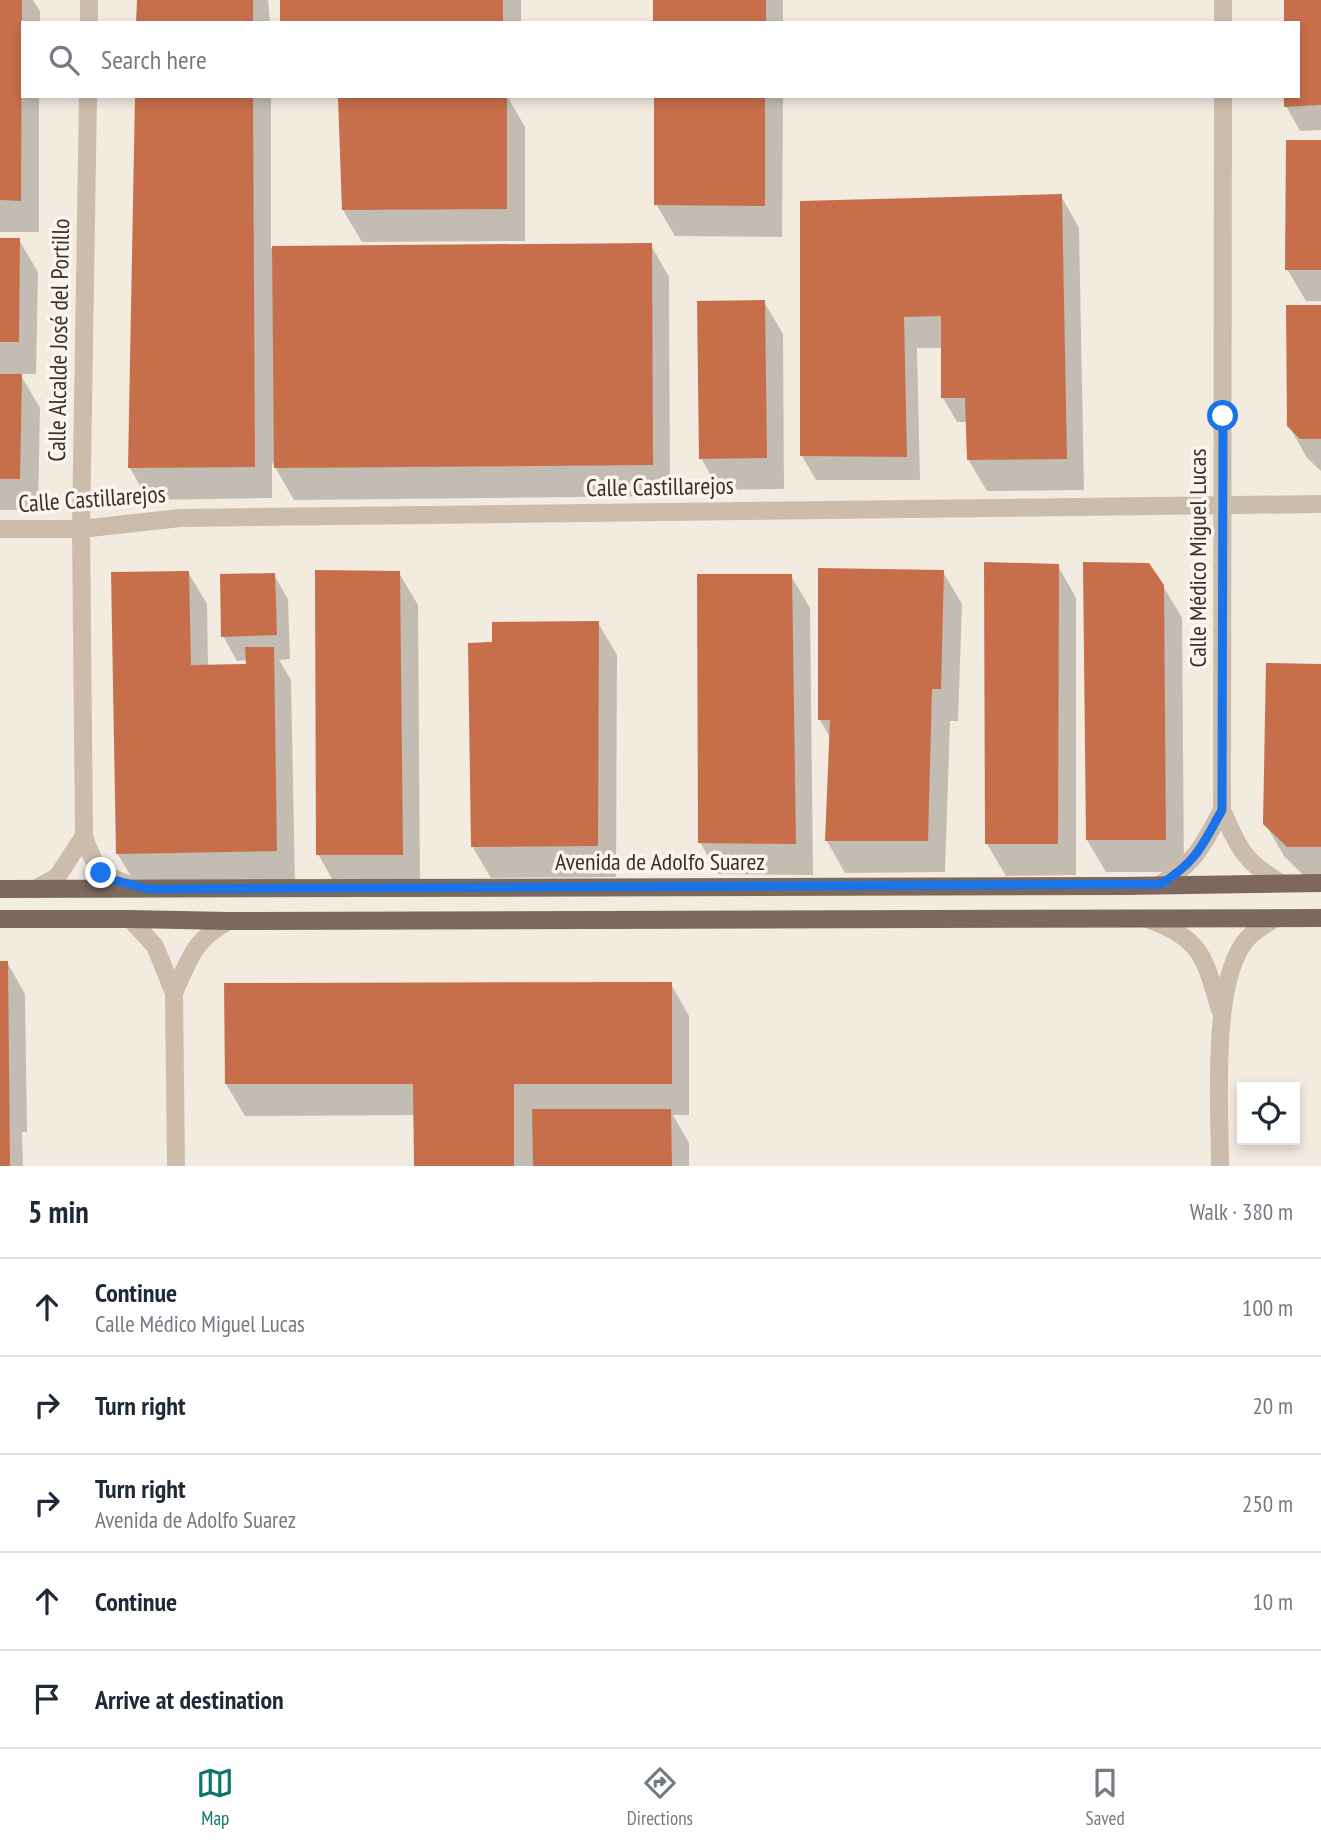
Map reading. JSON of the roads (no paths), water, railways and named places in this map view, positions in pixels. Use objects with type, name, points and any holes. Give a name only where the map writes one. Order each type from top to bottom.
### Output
[{"type":"main road","name":"Avenida de Adolfo Suarez","points":[[0,889],[1321,883]]},
{"type":"main road","points":[[0,919],[228,921],[1321,918]]},
{"type":"street","points":[[89,0],[89,21]]},
{"type":"street","points":[[1223,0],[1223,21]]},
{"type":"street","name":"Calle Alcalde José del Portillo","points":[[84,836],[81,529],[88,98]]},
{"type":"street","name":"Calle Médico Miguel Lucas","points":[[1222,810],[1223,98]]},
{"type":"street","name":"Calle Castillarejos","points":[[0,529],[81,529],[180,518],[1223,503],[1321,504]]},
{"type":"street","points":[[1222,810],[1249,862],[1281,883]]},
{"type":"street","points":[[1161,884],[1179,873],[1198,854],[1222,810]]},
{"type":"street","points":[[35,889],[57,877],[84,836]]},
{"type":"street","points":[[84,836],[90,856],[101,873],[114,880],[148,889]]},
{"type":"street","points":[[1220,1166],[1221,1013],[1229,971],[1247,939],[1275,918]]},
{"type":"street","points":[[130,919],[155,946],[174,993],[176,1166]]},
{"type":"street","points":[[1150,920],[1171,928],[1191,941],[1206,963],[1221,1013]]},
{"type":"street","points":[[174,993],[197,944],[210,931],[228,921]]}]
